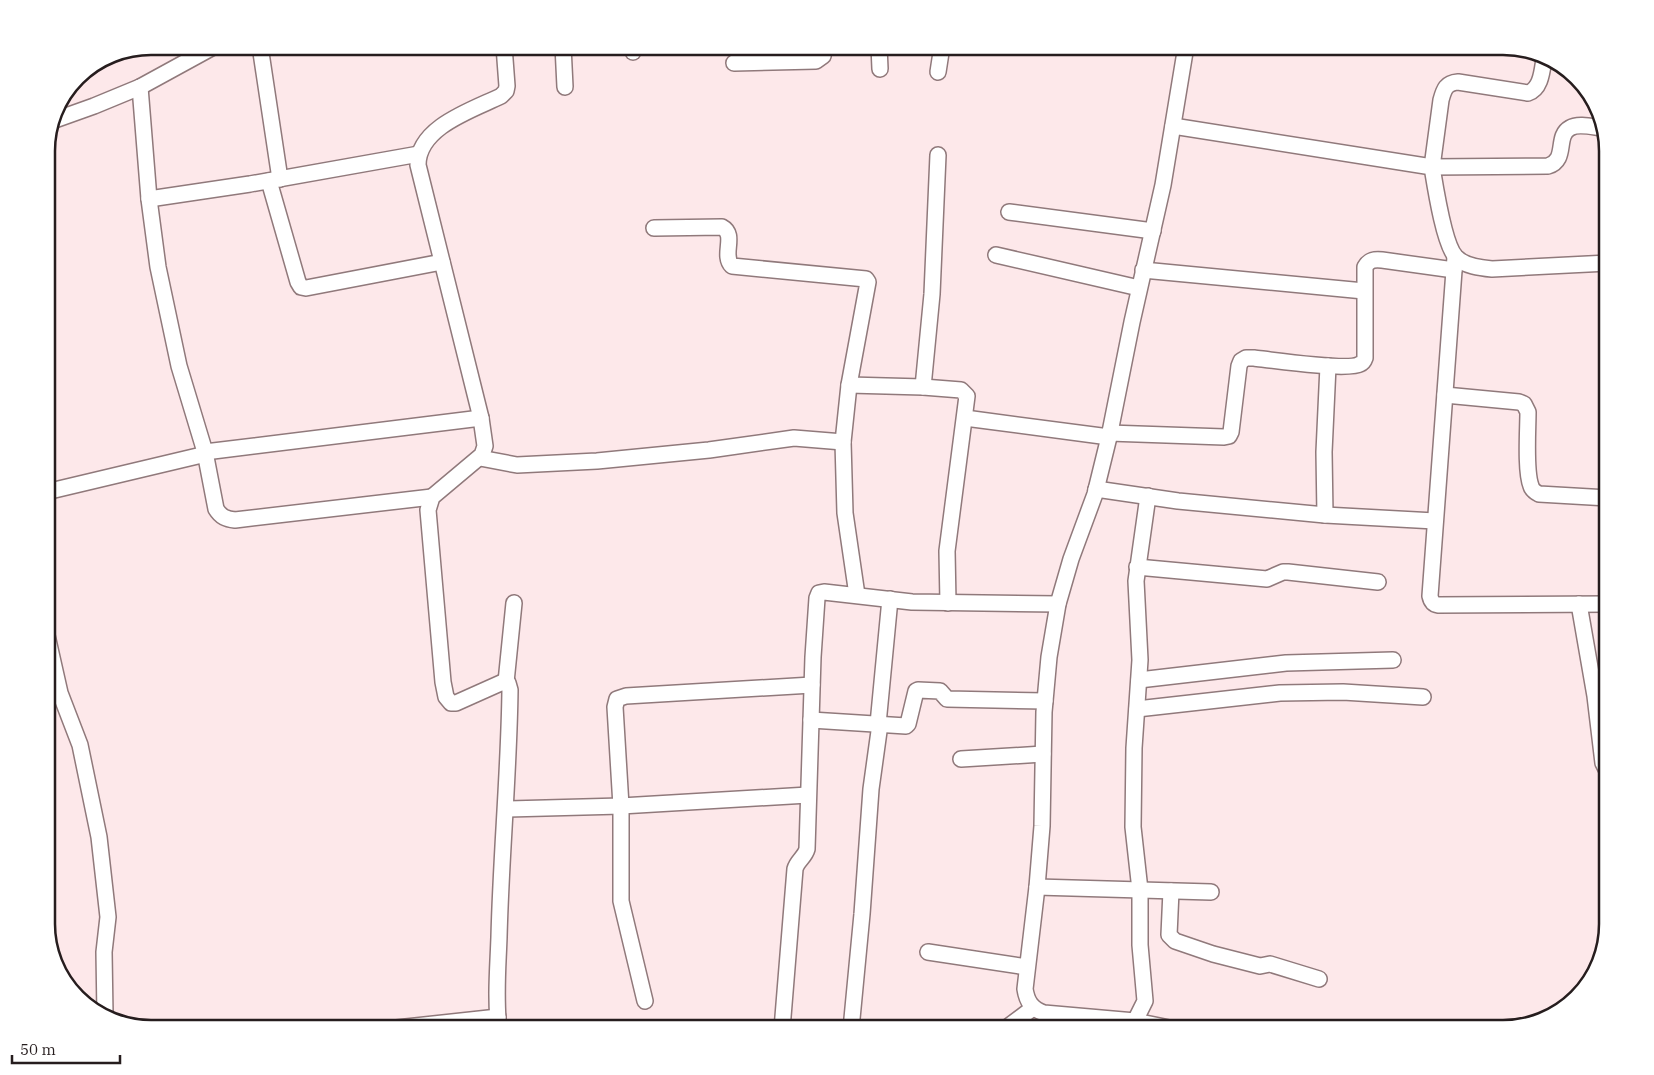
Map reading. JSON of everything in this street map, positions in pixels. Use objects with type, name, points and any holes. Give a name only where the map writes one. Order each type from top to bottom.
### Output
[{"type":"street","points":[[61,118],[140,87],[198,55]]},
{"type":"street","points":[[261,55],[274,180],[298,282],[301,287],[306,288],[442,262]]},
{"type":"street","points":[[505,55],[506,91],[501,96],[441,126],[422,147],[418,165],[482,418],[485,446],[480,458],[432,496],[429,504],[428,519],[441,669],[446,698],[451,703],[456,703],[506,682]]},
{"type":"street","points":[[564,55],[565,87]]},
{"type":"street","points":[[734,63],[816,60],[823,55]]},
{"type":"street","points":[[879,55],[880,69]]},
{"type":"street","points":[[938,72],[941,55]]},
{"type":"street","points":[[1048,1020],[1033,1008],[1027,1000],[1025,989],[1042,826],[1045,701],[1049,657],[1058,604],[1071,559],[1088,516],[1109,435],[1139,288],[1153,231],[1185,55]]},
{"type":"street","points":[[1543,64],[1538,84],[1535,89],[1528,93],[1451,82],[1444,90],[1441,100],[1432,167],[1438,204],[1454,263],[1430,596],[1434,604],[1599,604]]},
{"type":"street","points":[[140,87],[149,199],[158,267],[179,366],[205,453],[216,509],[220,516],[235,520],[432,496]]},
{"type":"street","points":[[1173,126],[1432,167],[1548,166],[1555,164],[1558,159],[1564,134],[1569,128],[1576,126],[1596,128]]},
{"type":"street","points":[[149,199],[274,180],[419,154]]},
{"type":"street","points":[[923,387],[932,294],[938,155]]},
{"type":"street","points":[[1009,212],[1153,231]]},
{"type":"street","points":[[654,228],[722,227],[726,229],[729,235],[728,259],[732,266],[866,279],[868,284],[848,385],[843,442],[845,513],[857,595]]},
{"type":"street","points":[[996,255],[1139,288]]},
{"type":"street","points":[[965,418],[1109,435],[1229,436],[1239,366],[1241,361],[1246,358],[1328,366],[1354,366],[1360,364],[1365,358],[1365,267],[1367,263],[1374,259],[1466,264],[1492,269],[1599,264]]},
{"type":"street","points":[[1144,270],[1364,291]]},
{"type":"street","points":[[1325,515],[1324,452],[1328,366]]},
{"type":"street","points":[[848,385],[923,387],[964,391],[968,399],[947,551],[948,603]]},
{"type":"street","points":[[1445,394],[1524,404],[1528,412],[1528,475],[1534,492],[1538,494],[1599,497]]},
{"type":"street","points":[[55,490],[205,453],[482,418]]},
{"type":"street","points":[[480,458],[504,463],[526,464],[597,461],[709,450],[794,438],[843,442]]},
{"type":"street","points":[[1096,489],[1178,501],[1325,515],[1435,521]]},
{"type":"street","points":[[1135,1020],[1145,1000],[1140,945],[1140,890],[1132,827],[1134,748],[1140,660],[1136,581],[1148,496]]},
{"type":"street","points":[[1137,567],[1268,580],[1283,572],[1288,572],[1378,582]]},
{"type":"street","points":[[783,1020],[795,869],[796,865],[806,854],[812,685],[817,598],[820,593],[857,595],[912,602],[1058,604]]},
{"type":"street","points":[[852,1020],[871,789],[890,599]]},
{"type":"street","points":[[498,1020],[500,895],[510,750],[510,686],[506,682],[514,603]]},
{"type":"street","points":[[1578,604],[1595,696],[1599,730]]},
{"type":"street","points":[[1139,680],[1286,663],[1394,660]]},
{"type":"street","points":[[55,671],[60,692],[80,745],[99,837],[108,917],[104,952],[105,1008]]},
{"type":"street","points":[[645,1001],[621,901],[621,806],[615,706],[617,699],[626,696],[812,685]]},
{"type":"street","points":[[811,720],[908,725],[916,691],[918,690],[940,691],[947,699],[1045,701]]},
{"type":"street","points":[[1137,709],[1280,693],[1343,692],[1423,697]]},
{"type":"street","points":[[961,759],[1043,754]]},
{"type":"street","points":[[506,809],[621,806],[808,795]]},
{"type":"street","points":[[1037,887],[1210,892]]},
{"type":"street","points":[[1171,891],[1169,935],[1175,941],[1213,954],[1260,966],[1270,964],[1319,979]]},
{"type":"street","points":[[928,952],[1027,967]]},
{"type":"street","points":[[1017,1020],[1033,1008]]}]
